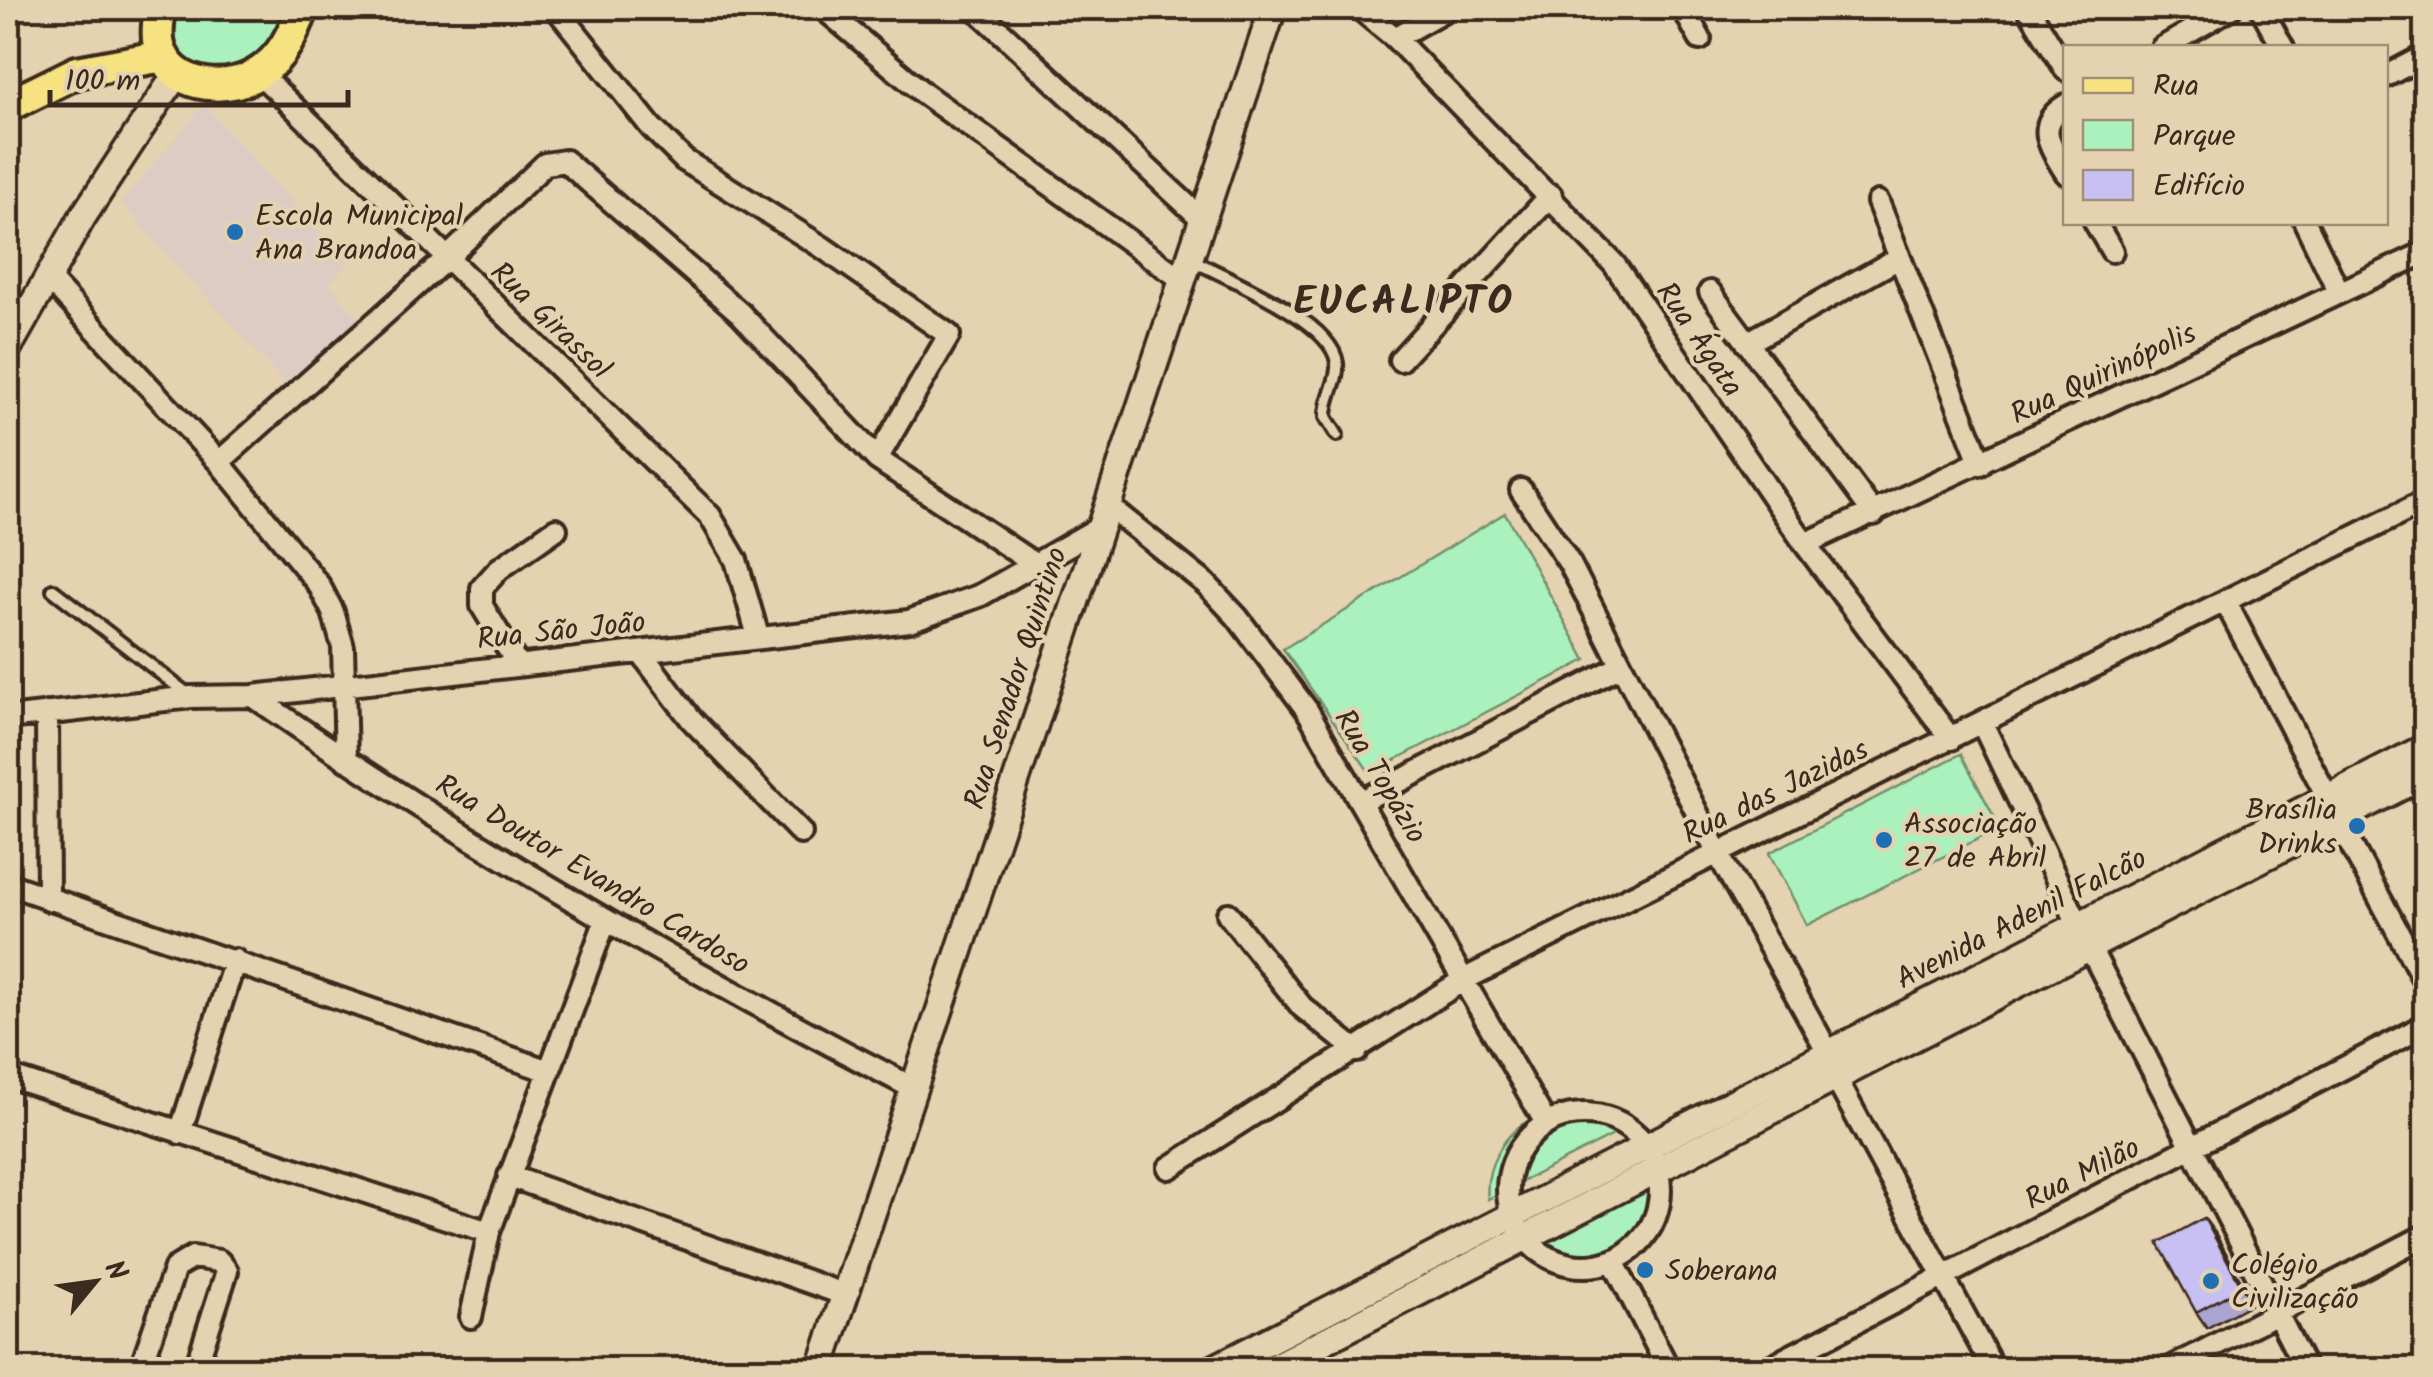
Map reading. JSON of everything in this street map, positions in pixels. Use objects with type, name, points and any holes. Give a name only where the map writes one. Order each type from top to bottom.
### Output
[{"type":"main road","points":[[160,8],[157,34],[170,64],[202,84],[228,85],[258,74],[286,46],[302,8]]},
{"type":"main road","points":[[8,106],[76,72],[170,64]]},
{"type":"street","points":[[556,8],[651,127],[684,160],[822,247],[949,336],[877,459]]},
{"type":"street","points":[[822,8],[923,93],[1188,270]]},
{"type":"street","points":[[976,8],[1203,220]]},
{"type":"street","name":"Rua Senador Quintino","points":[[820,1370],[1273,8]]},
{"type":"street","name":"Rua Ágata","points":[[1359,8],[1396,38],[1614,264],[1804,544],[1951,738]]},
{"type":"street","points":[[1396,38],[1448,8]]},
{"type":"street","points":[[1683,8],[1700,39]]},
{"type":"street","points":[[2028,8],[2063,65]]},
{"type":"street","points":[[2167,45],[2231,8]]},
{"type":"street","points":[[2261,8],[2281,45]]},
{"type":"street","points":[[2388,75],[2426,55]]},
{"type":"street","points":[[8,348],[170,64]]},
{"type":"street","name":"Rua Girassol","points":[[258,74],[710,516],[736,560],[758,636]]},
{"type":"street","points":[[2063,107],[2048,120],[2046,134],[2063,166]]},
{"type":"street","points":[[219,462],[445,260],[545,164],[565,162],[740,312],[877,459],[1033,562]]},
{"type":"street","points":[[1400,360],[1551,195]]},
{"type":"street","points":[[1878,202],[1980,464]]},
{"type":"street","points":[[2097,225],[2112,251]]},
{"type":"street","points":[[2306,225],[2339,292]]},
{"type":"street","name":"Rua Quirinópolis","points":[[1804,544],[2425,253]]},
{"type":"street","points":[[1748,343],[1899,258]]},
{"type":"street","points":[[48,279],[219,462],[319,586],[333,612],[343,647],[346,760]]},
{"type":"street","points":[[1710,292],[1874,514]]},
{"type":"street","points":[[1521,490],[1570,564],[1717,852],[1994,1370]]},
{"type":"street","name":"Rua das Jazidas","points":[[1168,1168],[1465,980],[2426,500]]},
{"type":"street","name":"Rua São João","points":[[8,718],[190,697],[253,696],[908,621],[981,594],[1103,516]]},
{"type":"street","name":"Rua Topázio","points":[[1103,516],[1177,558],[1237,617],[1307,710],[1546,1123]]},
{"type":"street","points":[[518,665],[482,606],[482,588],[499,570],[556,529]]},
{"type":"street","points":[[2225,601],[2426,984]]},
{"type":"street","points":[[641,653],[690,719],[801,833]]},
{"type":"street","points":[[1362,802],[1621,666]]},
{"type":"street","name":"Rua Doutor Evandro Cardoso","points":[[253,696],[346,760],[605,922],[913,1088]]},
{"type":"street","points":[[46,714],[48,900]]},
{"type":"street","points":[[1982,723],[2084,936],[2306,1370]]},
{"type":"street","name":"Avenida Adenil Falcão","points":[[1268,1370],[1511,1214],[1651,1157],[2332,808],[2426,747]]},
{"type":"street","name":"Avenida Adenil Falcão","points":[[2332,808],[2426,774]]},
{"type":"street","points":[[8,884],[546,1070]]},
{"type":"street","points":[[1228,914],[1302,1008],[1357,1051]]},
{"type":"street","points":[[471,1317],[489,1232],[546,1070],[605,922]]},
{"type":"street","points":[[180,1132],[236,960]]},
{"type":"street","name":"Rua Milão","points":[[1764,1370],[2195,1149],[2426,1025]]},
{"type":"street","points":[[8,1076],[489,1232]]},
{"type":"street","points":[[1572,1114],[1600,1115],[1626,1126],[1651,1157],[1657,1212],[1647,1233],[1613,1261],[1566,1265],[1525,1239],[1511,1214],[1507,1188],[1512,1162],[1526,1140],[1546,1123],[1572,1114]]},
{"type":"street","name":"Avenida Adenil Falcão","points":[[1211,1370],[1525,1239],[1651,1157]]},
{"type":"street","points":[[509,1176],[843,1294]]},
{"type":"street","points":[[2167,1370],[2426,1235]]},
{"type":"street","points":[[140,1370],[179,1264],[193,1257],[219,1261],[227,1276],[195,1370]]},
{"type":"street","points":[[1613,1261],[1669,1370]]},
{"type":"lane","points":[[1188,270],[1282,308],[1325,338],[1338,368],[1326,417],[1338,435]]},
{"type":"lane","points":[[53,590],[190,697]]},
{"type":"shaded area","name":"Escola Municipal Ana Brandoa","points":[[204,105],[349,263],[328,284],[360,319],[287,385],[121,202]]},
{"type":"green space","points":[[172,8],[286,8],[288,23],[256,62],[214,78],[178,58],[167,16]]},
{"type":"green space","points":[[1505,513],[1586,660],[1370,773],[1283,649]]},
{"type":"green space","name":"Associação 27 de Abril","points":[[1961,754],[2000,828],[1807,925],[1769,853]]},
{"type":"green space","points":[[1538,1116],[1575,1116],[1621,1131],[1488,1199],[1493,1163],[1514,1132]]},
{"type":"green space","points":[[1653,1180],[1639,1227],[1609,1251],[1562,1259],[1516,1251]]},
{"type":"building","name":"Colégio Civilização","points":[[2204,1218],[2242,1287],[2196,1312],[2158,1243]]},
{"type":"place","name":"Escola Municipal Ana Brandoa","points":[[235,232]]},
{"type":"place","name":"Brasília Drinks","points":[[2357,826]]},
{"type":"place","name":"Associação 27 de Abril","points":[[1884,840]]},
{"type":"place","name":"Soberana","points":[[1645,1270]]},
{"type":"place","name":"Colégio Civilização","points":[[2211,1281]]},
{"type":"district","name":"EUCALIPTO","points":[[1404,300]]}]
